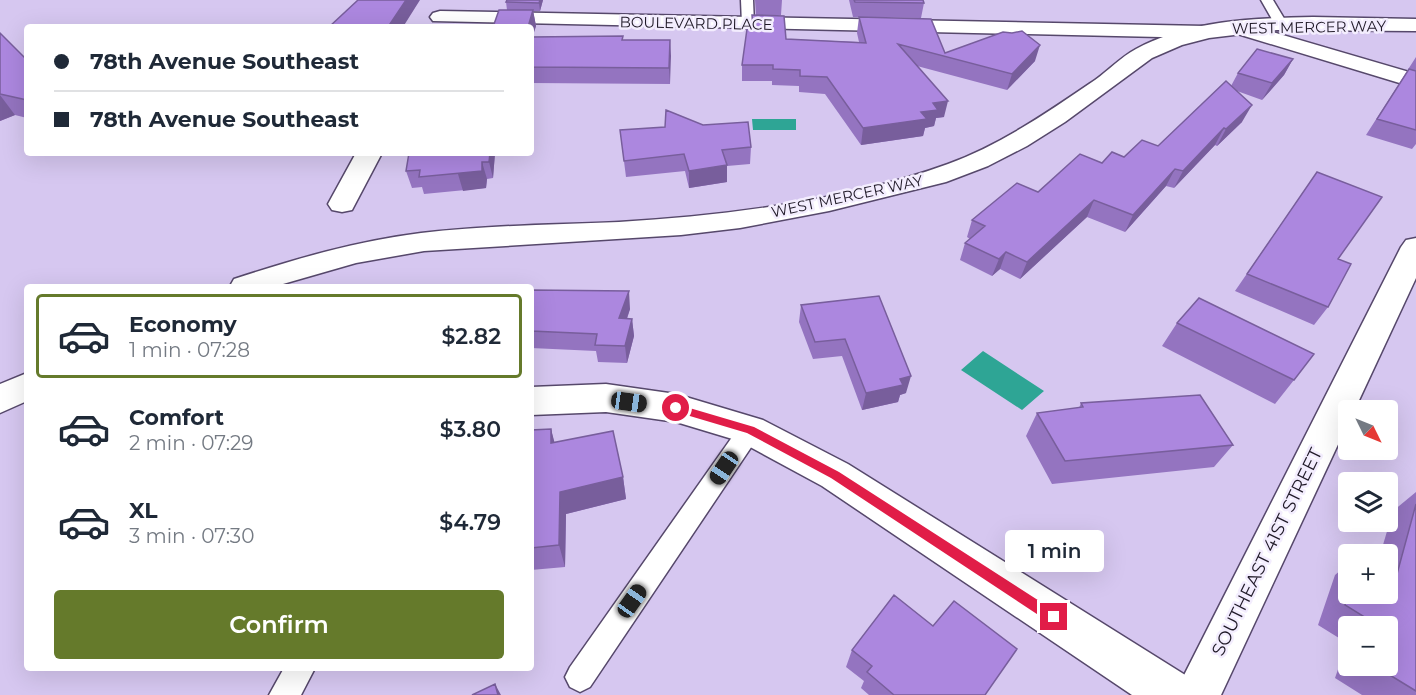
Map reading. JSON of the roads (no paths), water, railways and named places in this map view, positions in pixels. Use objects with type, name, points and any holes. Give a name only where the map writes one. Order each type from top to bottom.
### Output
[{"type":"street","name":"BOULEVARD PLACE","points":[[442,15],[748,24],[1204,32]]},
{"type":"street","name":"WEST MERCER WAY","points":[[251,284],[314,263],[423,242],[683,226],[802,208],[919,182],[982,160],[1048,124],[1140,55],[1204,32],[1238,27],[1282,25],[1416,26]]},
{"type":"street","points":[[1238,27],[1416,81]]},
{"type":"street","points":[[342,204],[367,156]]},
{"type":"street","name":"SOUTHEAST 41ST STREET","points":[[1197,695],[1416,246]]},
{"type":"street","points":[[0,399],[24,387]]},
{"type":"street","points":[[534,401],[606,398],[676,408],[750,430],[835,475],[1173,695]]},
{"type":"lane","points":[[747,0],[748,24]]},
{"type":"lane","points":[[1267,0],[1282,25]]},
{"type":"lane","points":[[580,677],[750,430]]},
{"type":"lane","points":[[284,695],[299,671]]}]
